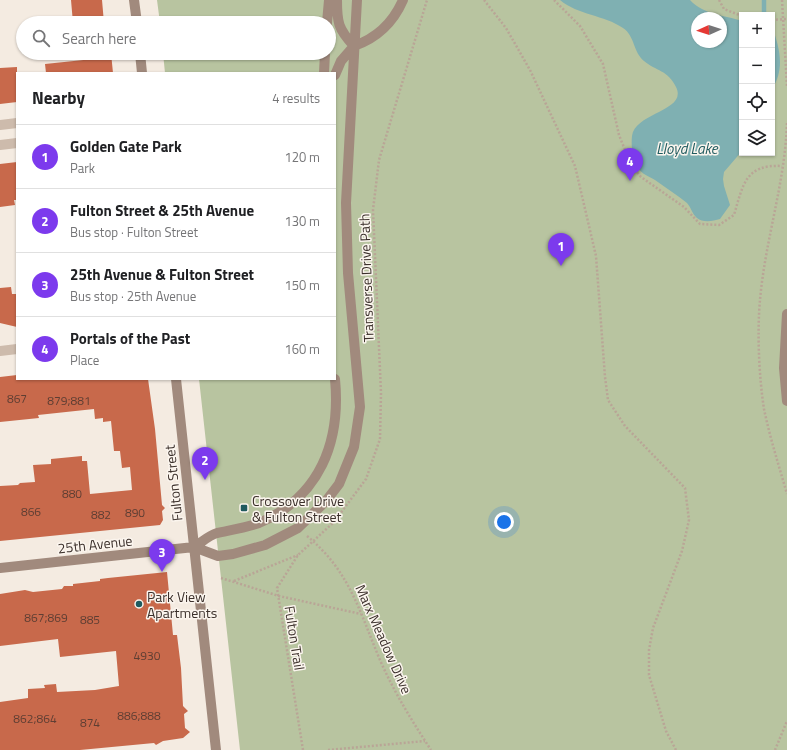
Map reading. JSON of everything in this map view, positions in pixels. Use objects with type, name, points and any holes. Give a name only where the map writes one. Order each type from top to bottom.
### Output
[{"type":"main road","points":[[134,0],[135,16]]},
{"type":"main road","points":[[328,16],[329,0]]},
{"type":"main road","points":[[337,0],[337,21],[342,34],[354,46]]},
{"type":"main road","points":[[194,547],[218,556],[233,554],[265,545],[298,528],[326,501],[338,484],[354,447],[360,407],[348,273],[346,210],[357,0]]},
{"type":"main road","points":[[336,73],[341,61],[354,46],[366,42],[384,29],[392,19],[403,0]]},
{"type":"main road","points":[[141,60],[142,72]]},
{"type":"main road","points":[[324,72],[325,60]]},
{"type":"main road","points":[[787,314],[784,368],[787,400]]},
{"type":"main road","name":"Fulton Street","points":[[176,380],[216,750]]},
{"type":"main road","points":[[194,547],[216,533],[242,529],[271,517],[296,500],[309,486],[326,457],[332,441],[337,406],[335,380]]},
{"type":"main road","name":"25th Avenue","points":[[0,568],[194,547]]},
{"type":"street","points":[[0,125],[16,123]]},
{"type":"street","points":[[0,144],[16,143]]},
{"type":"street","points":[[0,351],[16,349]]},
{"type":"path","name":"Transverse Drive Path","points":[[314,541],[334,522],[366,479],[380,439],[381,394],[373,210],[379,160],[427,0]]},
{"type":"path","points":[[484,0],[506,28],[530,70],[575,166],[596,256],[604,377],[608,400],[625,426],[685,488],[689,520],[682,551],[653,628],[649,650],[649,675],[666,731],[676,750]]},
{"type":"path","points":[[554,0],[580,26],[603,64],[620,135],[631,165],[641,177],[684,207],[700,224],[719,225],[734,216],[741,190],[752,172],[767,165],[782,166]]},
{"type":"path","points":[[719,0],[724,9],[739,15]]},
{"type":"path","points":[[782,0],[787,86]]},
{"type":"path","points":[[775,20],[787,19]]},
{"type":"path","points":[[787,123],[782,166],[760,301],[760,353],[764,409],[787,494]]},
{"type":"path","name":"Fulton Trail","points":[[303,750],[277,588],[298,555],[314,541]]},
{"type":"path","name":"Marx Meadow Drive","points":[[314,541],[334,563],[349,586],[392,685],[431,750]]},
{"type":"path","points":[[234,582],[298,555]]},
{"type":"path","points":[[221,578],[279,596],[362,614]]},
{"type":"path","points":[[775,750],[787,721]]},
{"type":"path","points":[[328,750],[425,741]]},
{"type":"green space","points":[[157,0],[787,0],[787,750],[240,750],[199,380],[336,380],[336,72],[165,72],[164,60],[336,60],[336,16],[159,16]]},
{"type":"water","name":"Lloyd Lake","points":[[560,0],[690,0],[708,12],[691,12],[691,48],[727,48],[727,17],[739,20],[739,154],[724,172],[724,186],[730,205],[720,219],[711,221],[699,220],[694,215],[687,203],[641,172],[634,161],[632,152],[632,136],[635,128],[650,116],[668,107],[675,101],[678,95],[673,81],[666,74],[648,64],[640,57],[630,35],[623,28],[608,20],[575,9]]},
{"type":"water","points":[[775,37],[780,58],[779,74],[775,83]]},
{"type":"building","points":[[71,0],[102,0],[103,16],[72,16]]},
{"type":"building","points":[[83,60],[112,60],[113,72],[46,72],[45,64]]},
{"type":"building","points":[[17,67],[16,102],[0,104],[0,68]]},
{"type":"building","points":[[16,162],[15,205],[0,207],[0,164]]},
{"type":"building","points":[[11,287],[12,294],[16,294],[16,327],[0,323],[0,288]]},
{"type":"building","points":[[16,375],[16,380],[148,380],[155,429],[162,505],[165,508],[162,511],[163,520],[160,525],[0,541],[0,486],[35,482],[33,465],[51,464],[51,459],[82,456],[82,461],[87,461],[90,494],[132,490],[130,467],[122,468],[120,451],[114,451],[111,421],[103,422],[103,418],[95,419],[94,409],[38,415],[39,418],[0,422],[0,377]]},
{"type":"building","points":[[167,572],[173,635],[177,635],[181,668],[183,706],[188,711],[184,714],[185,728],[190,732],[183,738],[163,741],[156,745],[154,743],[80,750],[0,750],[0,702],[28,698],[28,689],[45,688],[44,685],[56,684],[57,692],[95,690],[119,686],[116,651],[60,657],[58,639],[0,646],[0,594],[25,590],[33,592],[62,589],[64,586],[73,586],[73,584],[100,581],[100,579]]},
{"type":"waterway","points":[[764,0],[764,12]]},
{"type":"place","name":"Portals of the Past","points":[[630,181]]},
{"type":"place","name":"Golden Gate Park","points":[[561,266]]},
{"type":"place","name":"Fulton Street & 25th Avenue","points":[[205,480]]},
{"type":"place","name":"Crossover Drive & Fulton Street","points":[[244,508]]},
{"type":"place","name":"25th Avenue & Fulton Street","points":[[162,572]]},
{"type":"place","name":"Park View Apartments","points":[[139,604]]}]
